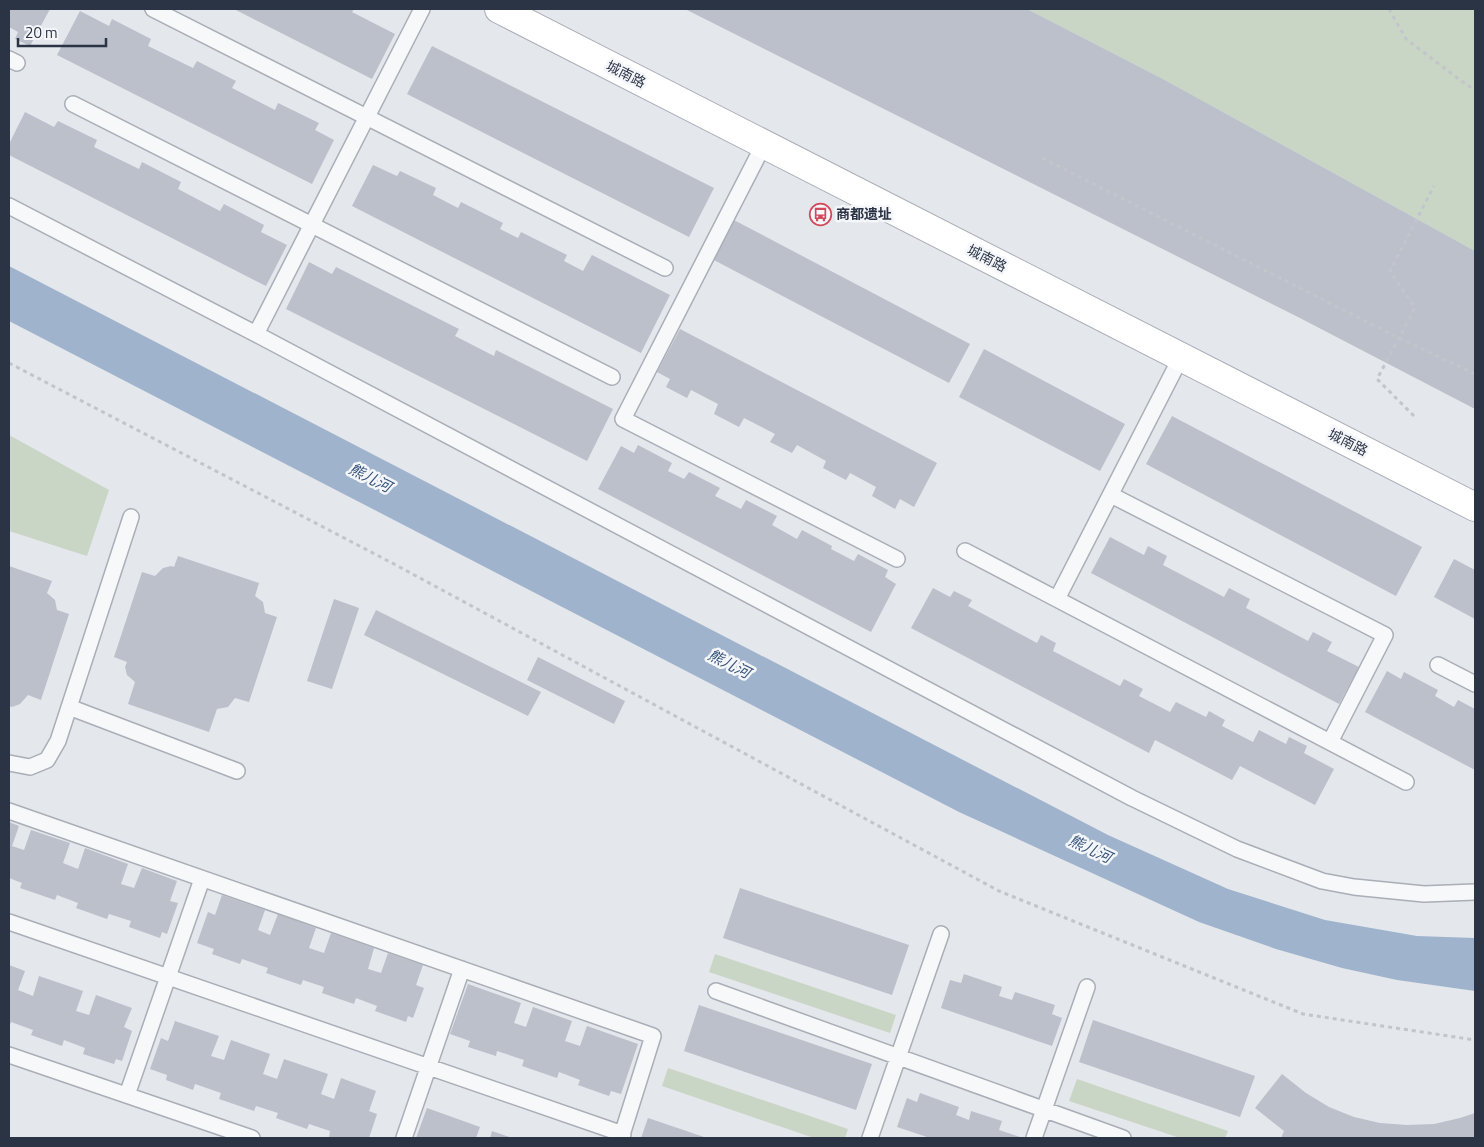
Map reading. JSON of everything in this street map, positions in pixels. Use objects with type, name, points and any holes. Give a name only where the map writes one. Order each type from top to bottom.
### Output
[{"type":"street","name":"城南路","points":[[499,9],[1475,507]]},
{"type":"lane","points":[[154,9],[666,268]]},
{"type":"lane","points":[[256,334],[422,9]]},
{"type":"lane","points":[[73,104],[612,377]]},
{"type":"lane","points":[[764,144],[623,419],[897,559]]},
{"type":"lane","points":[[9,206],[256,334],[1132,798],[1237,849],[1322,881],[1354,887],[1424,894],[1475,892]]},
{"type":"lane","points":[[1057,599],[1181,357]]},
{"type":"lane","points":[[1110,495],[1385,635],[1330,742]]},
{"type":"lane","points":[[9,763],[30,767],[47,760],[58,741],[131,517]]},
{"type":"lane","points":[[965,551],[1406,782]]},
{"type":"lane","points":[[1438,665],[1475,684]]},
{"type":"lane","points":[[69,707],[237,770]]},
{"type":"lane","points":[[9,811],[653,1036],[622,1136],[9,922]]},
{"type":"lane","points":[[127,1095],[202,879]]},
{"type":"lane","points":[[870,1138],[941,934]]},
{"type":"lane","points":[[404,1138],[462,969]]},
{"type":"lane","points":[[1034,1138],[1087,987]]},
{"type":"lane","points":[[716,991],[1123,1138]]},
{"type":"lane","points":[[9,1055],[252,1138]]},
{"type":"path","points":[[1389,9],[1406,39],[1475,90]]},
{"type":"path","points":[[1042,158],[1399,338],[1475,374]]},
{"type":"path","points":[[1414,416],[1377,379],[1416,308],[1390,271],[1434,186]]},
{"type":"path","points":[[9,363],[394,564],[999,890],[1303,1014],[1475,1040]]},
{"type":"green space","points":[[1027,9],[1475,9],[1475,251],[1163,79]]},
{"type":"green space","points":[[9,435],[109,490],[87,556],[9,531]]},
{"type":"green space","points":[[715,954],[896,1015],[890,1033],[709,972]]},
{"type":"green space","points":[[668,1068],[848,1129],[845,1138],[814,1138],[662,1086]]},
{"type":"green space","points":[[1077,1079],[1228,1131],[1225,1138],[1180,1138],[1069,1101]]},
{"type":"water","name":"熊儿河","points":[[9,266],[1108,835],[1228,889],[1325,920],[1417,936],[1475,938],[1475,991],[1397,980],[1342,968],[1276,949],[1199,922],[959,812],[9,321]]},
{"type":"building","points":[[9,9],[50,9],[30,46],[15,39],[18,32],[9,27]]},
{"type":"building","points":[[234,9],[354,9],[352,12],[395,34],[372,79]]},
{"type":"building","points":[[685,9],[1027,9],[1163,79],[1475,251],[1475,409],[1298,317]]},
{"type":"building","points":[[80,11],[109,26],[112,19],[151,39],[148,46],[193,68],[197,61],[236,81],[232,88],[275,110],[278,103],[319,123],[315,130],[334,140],[312,184],[57,55]]},
{"type":"building","points":[[432,46],[714,188],[689,237],[407,94]]},
{"type":"building","points":[[25,112],[54,127],[58,121],[97,140],[94,147],[139,169],[142,162],[181,182],[178,189],[220,211],[224,204],[264,225],[261,232],[287,245],[266,286],[9,155],[9,144]]},
{"type":"building","points":[[373,165],[397,176],[400,171],[436,188],[433,195],[458,208],[461,202],[503,223],[500,229],[518,238],[521,232],[567,255],[564,261],[583,271],[592,255],[670,295],[641,353],[352,206]]},
{"type":"building","points":[[730,218],[970,344],[949,383],[710,258]]},
{"type":"building","points":[[309,262],[332,274],[336,267],[459,329],[455,336],[494,356],[496,350],[613,409],[587,461],[286,309]]},
{"type":"building","points":[[680,329],[937,463],[914,507],[900,499],[895,509],[872,496],[876,487],[850,473],[846,480],[823,468],[826,461],[797,445],[792,453],[770,442],[775,434],[744,418],[739,427],[714,414],[718,404],[691,390],[687,398],[666,387],[670,379],[657,372]]},
{"type":"building","points":[[984,349],[1125,424],[1100,471],[959,397]]},
{"type":"building","points":[[1172,416],[1422,547],[1396,596],[1146,464]]},
{"type":"building","points":[[638,445],[672,463],[668,471],[684,479],[689,472],[720,488],[715,496],[741,509],[746,500],[777,516],[772,525],[797,539],[802,530],[832,546],[831,549],[854,561],[858,554],[888,570],[885,577],[896,584],[871,632],[598,489],[621,446],[634,453]]},
{"type":"building","points":[[1110,537],[1144,555],[1148,546],[1167,556],[1163,565],[1224,597],[1229,588],[1250,599],[1246,608],[1308,641],[1313,632],[1332,642],[1327,651],[1359,667],[1339,704],[1091,573]]},
{"type":"building","points":[[178,556],[259,583],[255,596],[263,602],[265,613],[277,617],[249,702],[235,698],[228,707],[217,709],[209,732],[128,704],[135,682],[127,675],[125,667],[127,662],[114,657],[142,572],[155,576],[163,568],[174,567]]},
{"type":"building","points":[[1454,559],[1475,570],[1475,619],[1434,597]]},
{"type":"building","points":[[9,566],[52,581],[47,593],[55,600],[57,610],[69,614],[41,700],[28,695],[20,704],[12,707],[9,706]]},
{"type":"building","points":[[933,588],[950,597],[954,591],[972,600],[968,606],[1037,643],[1041,635],[1056,643],[1053,651],[1120,686],[1124,679],[1143,689],[1139,696],[1170,712],[1176,702],[1206,717],[1209,711],[1225,720],[1222,726],[1253,742],[1259,730],[1286,744],[1289,737],[1307,746],[1304,753],[1334,769],[1315,805],[1240,766],[1232,780],[1155,740],[1149,753],[911,628]]},
{"type":"building","points":[[334,599],[359,608],[332,689],[307,681]]},
{"type":"building","points":[[376,610],[541,692],[528,716],[364,635]]},
{"type":"building","points":[[538,657],[625,701],[614,724],[527,680]]},
{"type":"building","points":[[1387,671],[1401,679],[1404,672],[1438,690],[1435,696],[1454,707],[1458,700],[1475,709],[1475,770],[1365,712]]},
{"type":"building","points":[[9,822],[19,826],[12,846],[24,850],[31,830],[70,843],[63,863],[78,869],[85,848],[128,864],[121,884],[134,888],[142,868],[177,881],[170,901],[178,903],[167,934],[162,932],[160,938],[129,927],[131,921],[109,914],[107,919],[76,908],[78,903],[57,895],[55,900],[20,888],[22,883],[9,878]]},
{"type":"building","points":[[740,888],[909,945],[892,995],[723,938]]},
{"type":"building","points":[[222,895],[265,910],[258,930],[270,935],[278,914],[316,928],[309,948],[324,953],[331,933],[374,948],[368,969],[381,973],[388,953],[423,965],[416,985],[424,988],[413,1018],[408,1016],[406,1022],[375,1011],[377,1006],[356,998],[354,1004],[322,993],[324,987],[303,980],[301,985],[266,973],[268,968],[242,959],[240,964],[212,954],[214,949],[197,943],[208,912],[215,915]]},
{"type":"building","points":[[9,965],[25,971],[18,990],[33,996],[39,976],[83,991],[76,1011],[89,1015],[96,995],[132,1008],[124,1027],[132,1031],[122,1061],[116,1059],[114,1064],[83,1054],[85,1048],[64,1040],[62,1046],[31,1035],[33,1030],[11,1022],[9,1028]]},
{"type":"building","points":[[964,974],[1002,987],[999,996],[1012,1000],[1015,992],[1055,1005],[1052,1014],[1062,1018],[1052,1046],[941,1008],[950,980],[961,983]]},
{"type":"building","points":[[468,984],[521,1003],[514,1023],[526,1027],[533,1007],[572,1021],[565,1041],[580,1046],[587,1026],[638,1044],[621,1094],[611,1091],[609,1096],[578,1085],[580,1080],[559,1072],[557,1078],[522,1066],[524,1060],[497,1051],[496,1056],[468,1047],[470,1041],[450,1034]]},
{"type":"building","points":[[699,1005],[872,1064],[856,1110],[684,1051]]},
{"type":"building","points":[[1093,1020],[1255,1076],[1240,1117],[1079,1062]]},
{"type":"building","points":[[175,1021],[219,1036],[211,1056],[224,1060],[231,1040],[270,1054],[263,1074],[277,1079],[284,1059],[328,1074],[321,1094],[334,1099],[341,1078],[376,1091],[369,1111],[377,1114],[369,1138],[332,1138],[329,1137],[330,1131],[309,1124],[307,1129],[276,1118],[278,1113],[256,1106],[254,1111],[219,1099],[221,1093],[195,1084],[193,1090],[166,1080],[167,1075],[150,1069],[161,1038],[168,1041]]},
{"type":"building","points":[[1282,1074],[1306,1093],[1329,1107],[1354,1117],[1380,1123],[1434,1124],[1475,1113],[1475,1138],[1281,1138],[1284,1131],[1255,1108]]},
{"type":"building","points":[[920,1093],[959,1107],[956,1115],[969,1120],[971,1111],[1002,1121],[999,1130],[1020,1137],[930,1138],[897,1127],[907,1098],[917,1102]]},
{"type":"building","points":[[427,1108],[480,1127],[476,1138],[416,1138]]},
{"type":"building","points":[[648,1118],[707,1138],[641,1138]]},
{"type":"building","points":[[492,1131],[512,1138],[490,1138]]},
{"type":"place","name":"商都遗址","points":[[820,214]]}]
